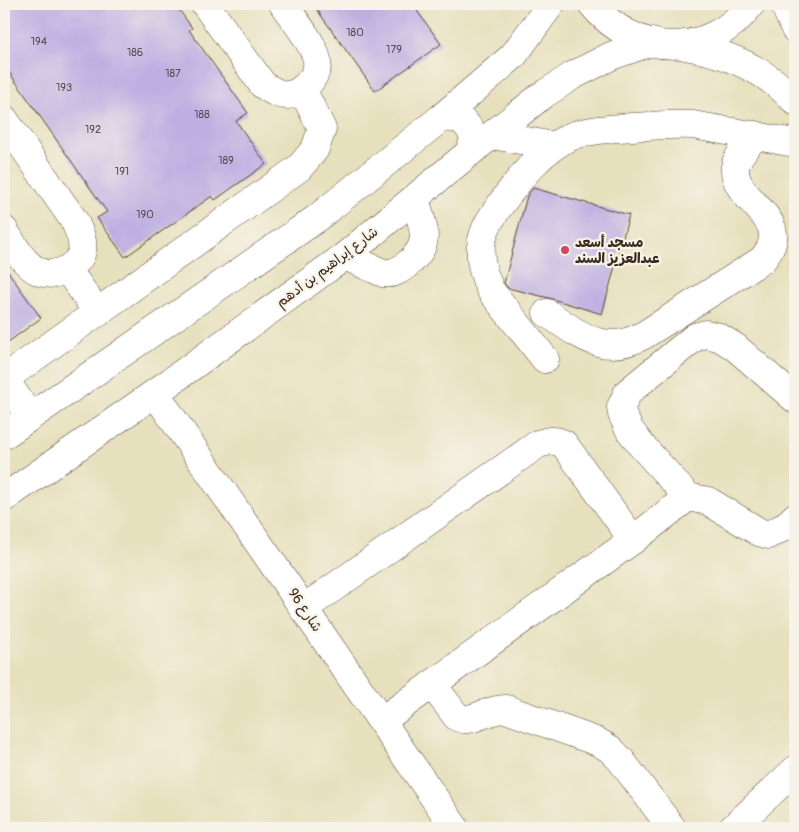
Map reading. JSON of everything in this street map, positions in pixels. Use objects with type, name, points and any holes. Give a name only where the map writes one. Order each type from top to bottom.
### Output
[{"type":"street","points":[[205,4],[263,84],[274,92],[285,95],[302,89],[314,77],[317,70],[317,58],[309,42],[283,4]]},
{"type":"street","points":[[4,435],[316,219],[441,118],[513,56],[551,4]]},
{"type":"street","points":[[592,4],[603,17],[625,33],[651,42],[684,45],[723,55],[753,68],[774,81],[795,101]]},
{"type":"street","points":[[684,45],[715,36],[741,17],[751,4]]},
{"type":"street","points":[[784,4],[795,29]]},
{"type":"street","name":"شارع إبراهيم بن أدهم","points":[[4,498],[155,393],[345,256],[540,97],[572,76],[611,56],[651,42]]},
{"type":"street","points":[[30,417],[4,378],[300,168],[316,149],[322,129],[302,89]]},
{"type":"street","points":[[441,118],[456,117],[467,123],[474,138],[469,153]]},
{"type":"street","points":[[4,119],[75,222],[82,238],[82,250],[80,256],[68,269],[58,274],[50,275],[39,272],[28,264],[4,230]]},
{"type":"street","points":[[545,360],[491,291],[482,267],[481,255],[482,241],[492,216],[526,170],[539,157],[572,136],[591,130],[676,124],[756,135],[795,143]]},
{"type":"street","points":[[492,135],[554,146]]},
{"type":"street","points":[[547,313],[584,338],[596,343],[609,345],[634,342],[762,260],[772,244],[774,234],[772,225],[767,216],[743,189],[736,174],[738,158],[756,135]]},
{"type":"street","points":[[345,256],[389,274],[395,273],[414,259],[419,254],[424,239],[424,231],[415,198]]},
{"type":"street","points":[[68,269],[98,313]]},
{"type":"street","points":[[795,399],[735,347],[719,336],[706,334],[695,337],[628,392],[621,407],[629,429],[688,497],[708,501],[759,532],[768,535],[784,527],[795,517]]},
{"type":"street","name":"شارع 96","points":[[155,393],[455,828]]},
{"type":"street","points":[[304,608],[538,444],[548,441],[558,441],[564,444],[633,540]]},
{"type":"street","points":[[381,721],[633,540],[688,497]]},
{"type":"street","points":[[432,684],[457,717],[462,720],[468,720],[494,709],[506,709],[604,745],[620,759],[672,828]]},
{"type":"street","points":[[733,828],[795,770]]},
{"type":"building","points":[[4,4],[175,4],[192,28],[189,30],[248,113],[236,121],[266,164],[215,200],[212,196],[125,257],[97,218],[107,212],[4,65]]},
{"type":"building","points":[[313,4],[412,4],[441,44],[375,91]]},
{"type":"building","name":"مسجد أسعد عبدالعزيز السند","points":[[533,188],[629,215],[602,314],[508,288],[504,283],[527,196]]},
{"type":"building","points":[[4,266],[41,318],[4,345]]},
{"type":"place","name":"مسجد أسعد عبدالعزيز السند","points":[[565,250]]}]
